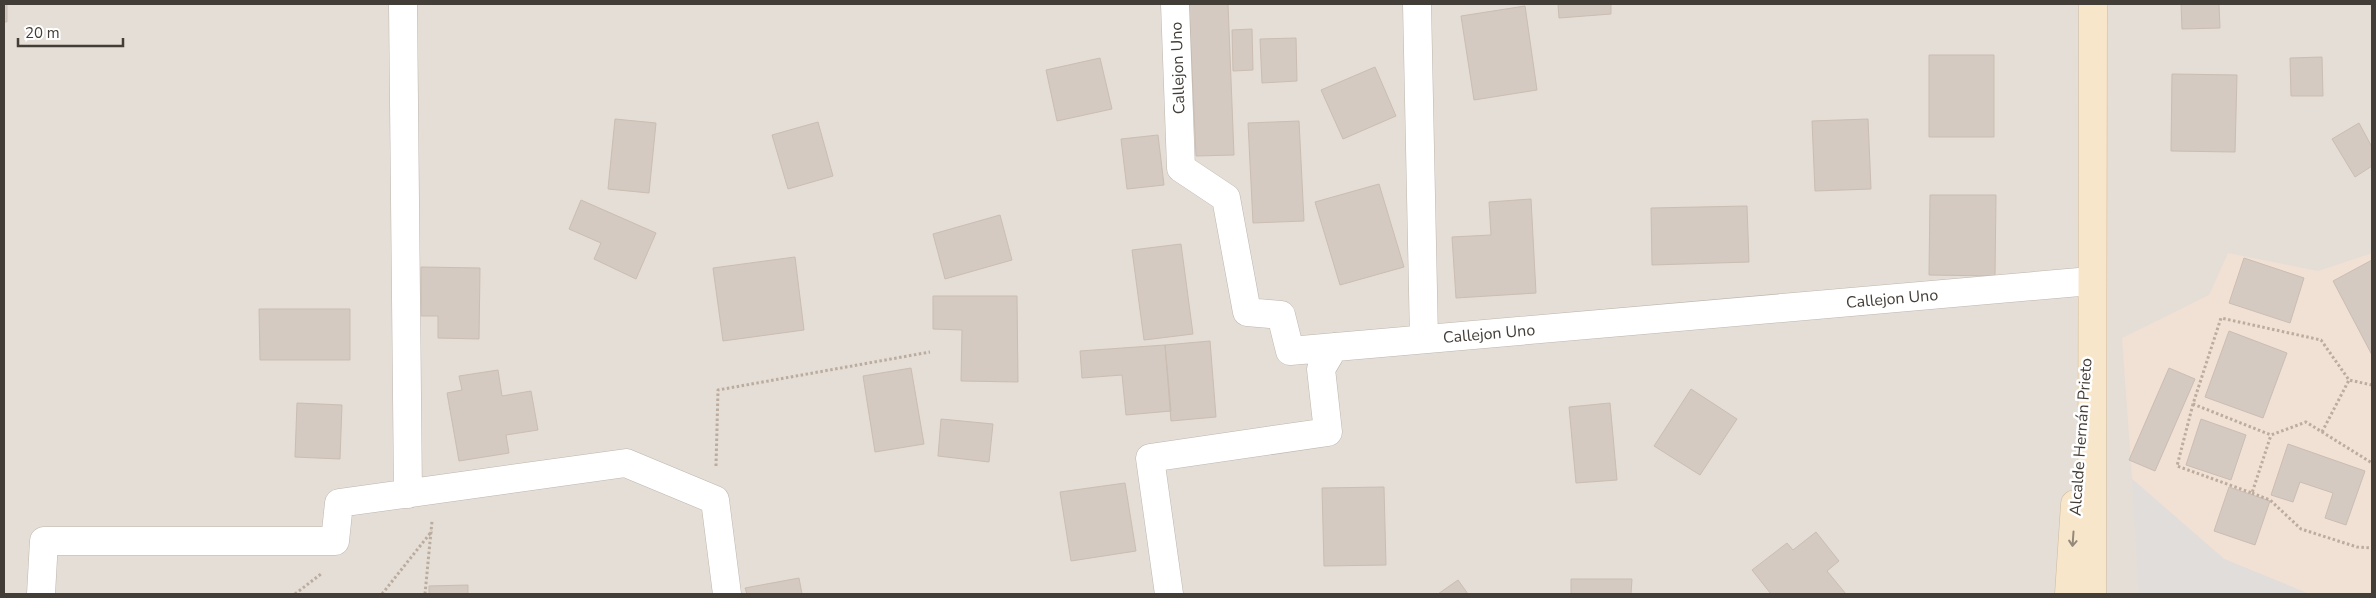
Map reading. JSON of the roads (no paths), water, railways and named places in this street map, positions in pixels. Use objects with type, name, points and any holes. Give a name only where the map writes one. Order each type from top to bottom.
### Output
[{"type":"main road","name":"Alcalde Hernán Prieto","points":[[2092,594],[2091,281],[2094,4]]},
{"type":"main road","name":"Alcalde Hernán Prieto","points":[[2069,594],[2091,281]]},
{"type":"street","points":[[402,4],[408,494]]},
{"type":"street","name":"Callejon Uno","points":[[1175,4],[1181,168],[1226,198],[1247,312],[1281,315],[1290,351],[2091,281]]},
{"type":"street","points":[[1417,4],[1424,339]]},
{"type":"street","points":[[1170,594],[1150,458],[1328,432],[1321,369],[1334,347]]},
{"type":"street","points":[[41,594],[44,541],[336,541],[338,503],[626,463],[714,500],[727,594]]}]
